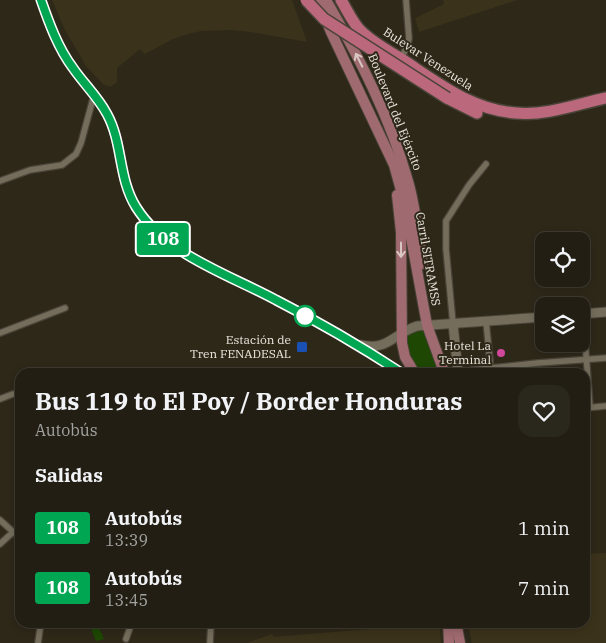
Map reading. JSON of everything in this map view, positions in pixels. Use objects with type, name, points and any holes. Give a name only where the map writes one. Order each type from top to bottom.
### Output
[{"type":"highway","name":"Boulevard del Ejército","points":[[306,0],[324,19],[447,98]]},
{"type":"highway","name":"Bulevar Venezuela","points":[[341,0],[360,30],[379,45],[470,102],[498,112],[518,114],[546,112],[606,98]]},
{"type":"highway","name":"Bulevar Venezuela","points":[[447,98],[481,114],[503,119],[520,120],[553,117],[606,105]]},
{"type":"main road","name":"Carril SITRAMSS","points":[[318,0],[331,32],[388,150],[398,178],[406,205],[429,324]]},
{"type":"main road","name":"Boulevard del Ejército","points":[[326,0],[361,63],[400,157],[410,188],[429,324]]},
{"type":"main road","name":"Carril SITRAMSS","points":[[388,150],[401,232],[399,334],[405,357],[412,368]]},
{"type":"main road","points":[[429,324],[445,368]]},
{"type":"main road","points":[[399,334],[399,355],[406,368]]},
{"type":"main road","points":[[448,628],[449,643]]},
{"type":"main road","points":[[453,643],[454,628]]},
{"type":"main road","points":[[456,628],[460,643]]},
{"type":"main road","points":[[462,628],[465,643]]},
{"type":"street","points":[[41,0],[62,50],[72,67],[107,113],[115,132],[122,175],[131,198],[149,225],[175,247],[190,256],[356,343],[394,368]]},
{"type":"street","points":[[401,59],[408,44],[406,0]]},
{"type":"street","points":[[0,181],[30,170],[62,164],[76,154],[81,143],[94,94]]},
{"type":"street","points":[[458,368],[446,249],[446,221],[469,185],[486,164]]},
{"type":"street","points":[[0,333],[65,308]]},
{"type":"street","points":[[590,313],[606,312]]},
{"type":"street","points":[[356,343],[382,346],[399,334],[417,326],[429,324],[535,318]]},
{"type":"street","points":[[486,321],[491,368]]},
{"type":"street","points":[[585,352],[586,368]]},
{"type":"street","points":[[510,368],[606,358]]},
{"type":"street","points":[[0,400],[13,394]]},
{"type":"street","points":[[590,408],[606,406]]},
{"type":"street","points":[[0,520],[15,535]]},
{"type":"street","points":[[0,544],[12,533]]},
{"type":"street","points":[[38,643],[40,628]]},
{"type":"street","points":[[126,639],[130,628]]},
{"type":"street","points":[[210,643],[211,628]]},
{"type":"shaded area","points":[[52,0],[292,0],[307,42],[232,30],[201,31],[173,39],[145,54],[140,49],[117,68],[117,82],[110,87],[103,84],[86,66],[65,30]]},
{"type":"shaded area","points":[[443,0],[517,0],[419,32],[415,18],[444,4]]},
{"type":"shaded area","points":[[606,553],[606,643],[472,643],[469,628],[590,628],[590,554]]},
{"type":"shaded area","points":[[381,628],[440,628],[441,643],[247,643],[272,634],[274,637]]},
{"type":"green space","points":[[421,329],[425,330],[440,368],[413,368],[407,335]]},
{"type":"green space","points":[[91,628],[99,628],[104,639],[96,641]]},
{"type":"bus line","name":"108","points":[[41,0],[62,50],[111,121],[126,187],[136,208],[149,225],[163,239],[195,259],[340,334],[394,368]]},
{"type":"place","name":"Estación de Tren FENADESAL","points":[[302,347]]},
{"type":"place","name":"Hotel La Terminal","points":[[501,353]]}]
